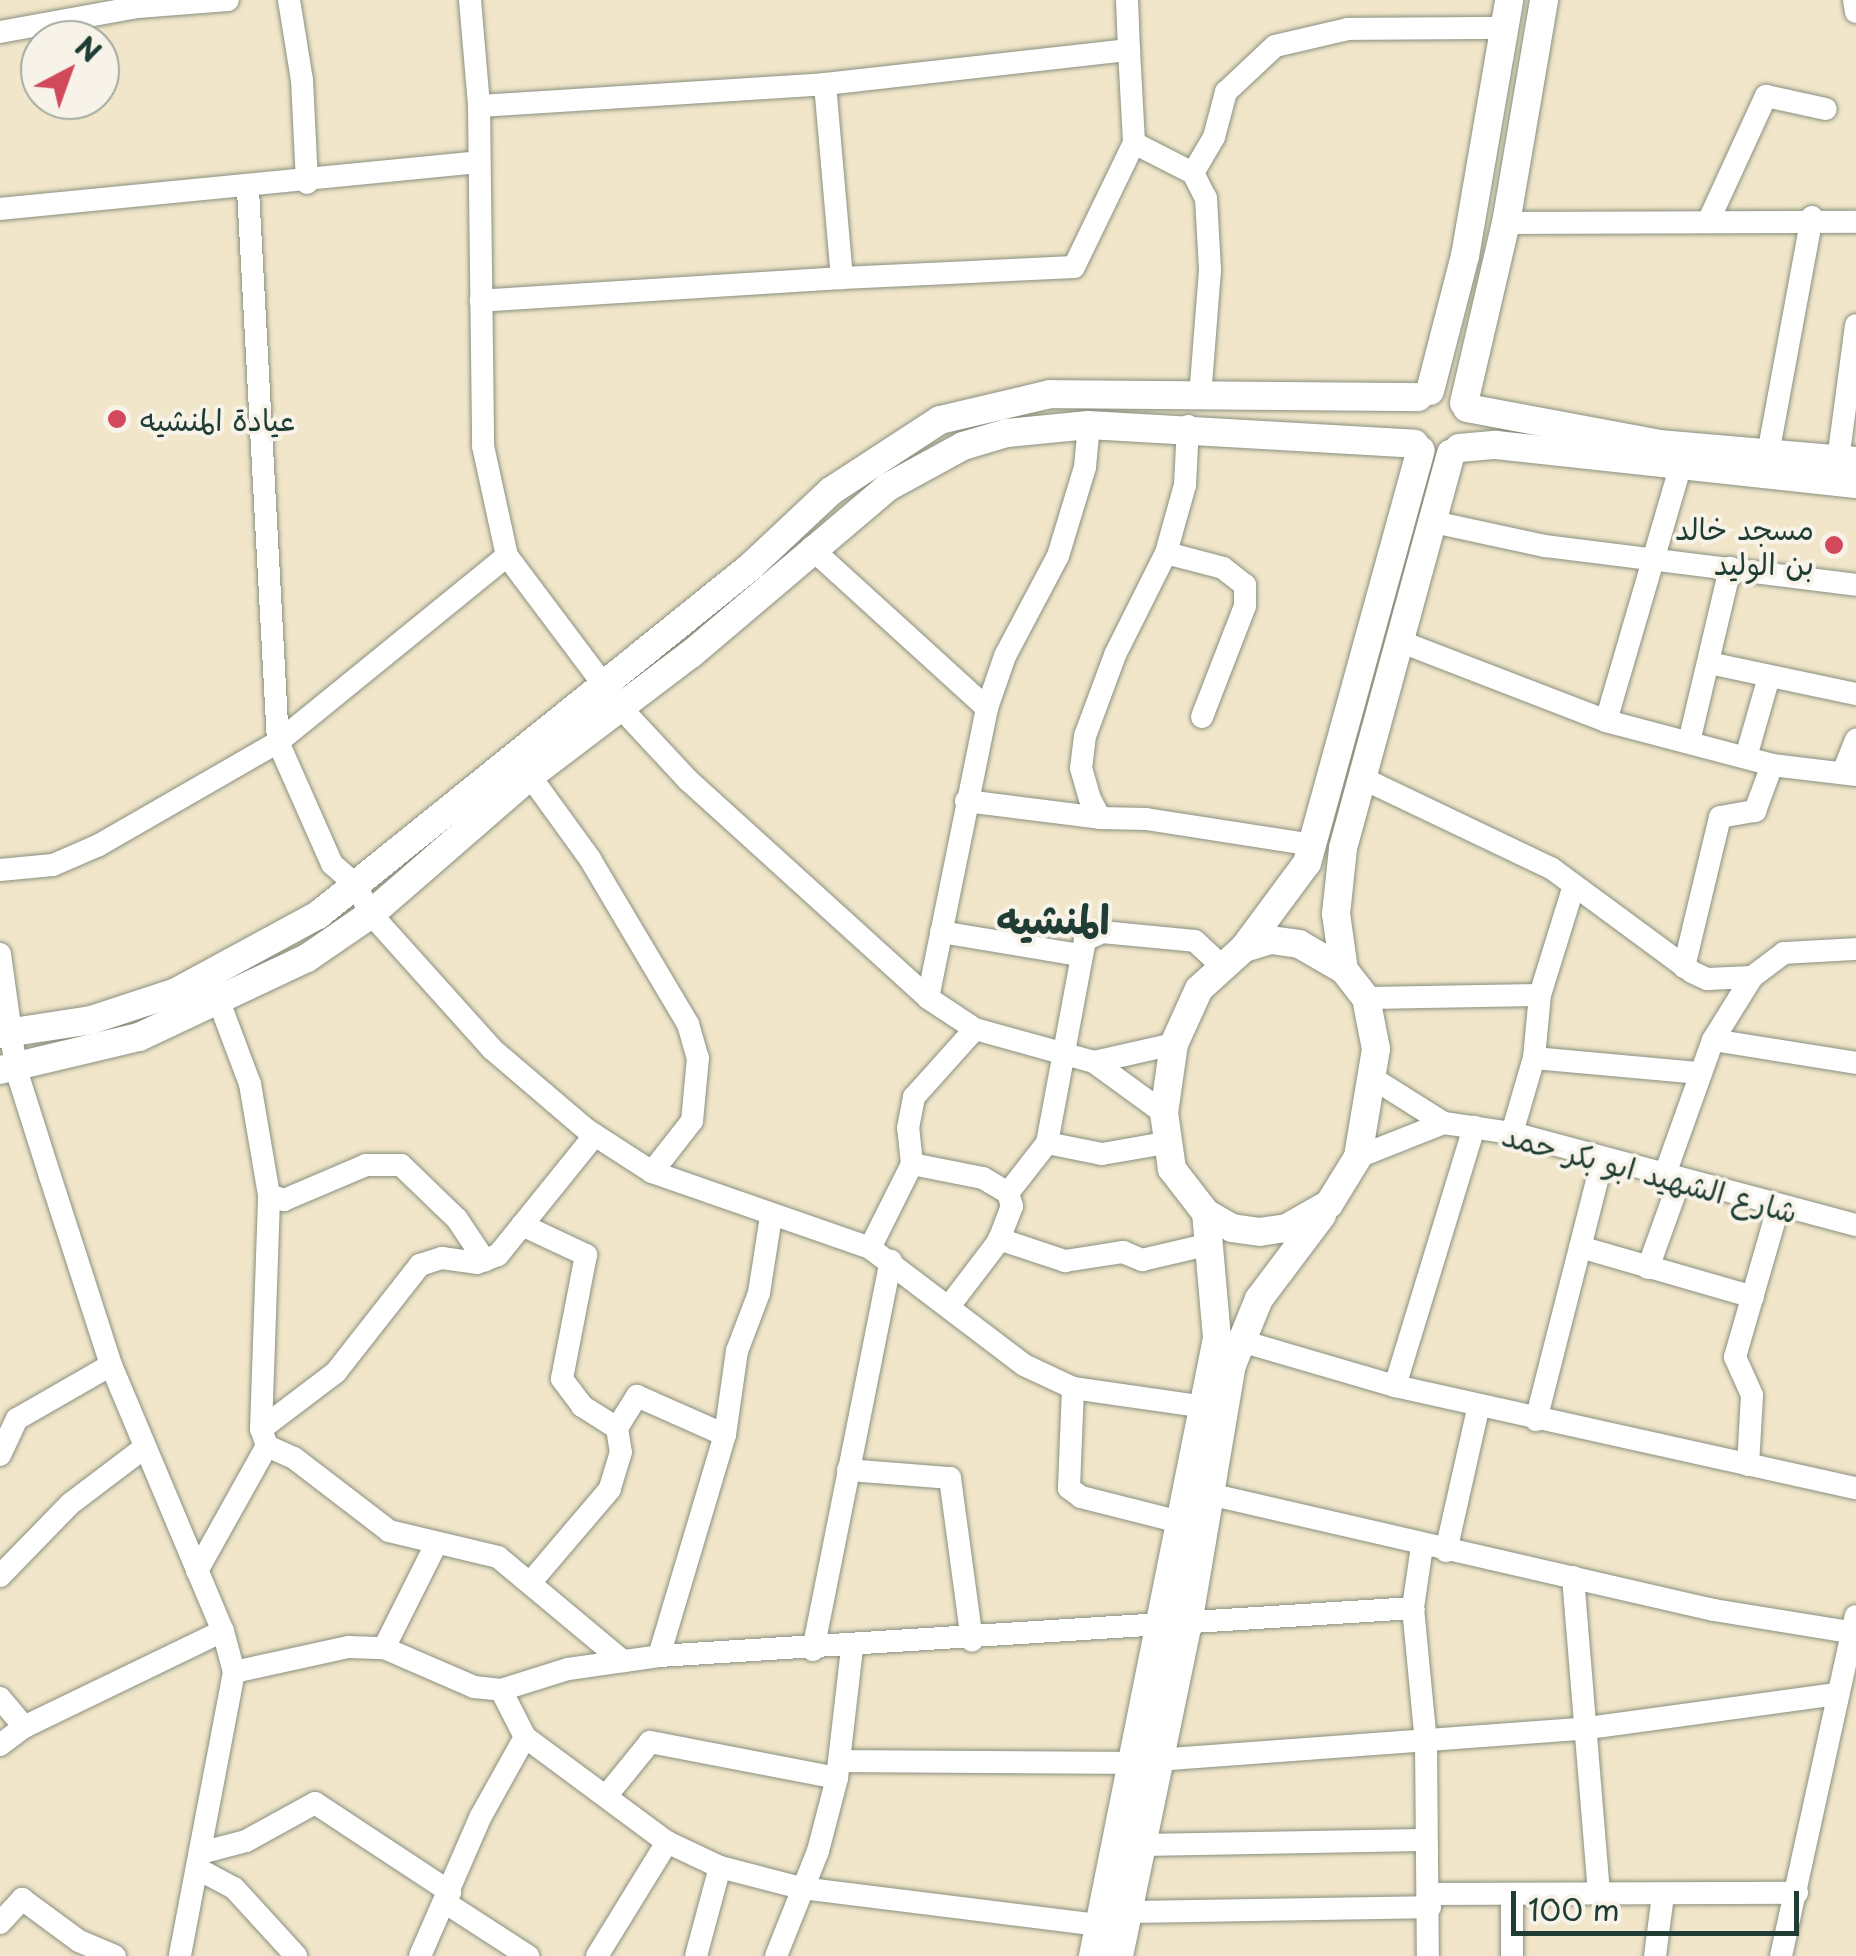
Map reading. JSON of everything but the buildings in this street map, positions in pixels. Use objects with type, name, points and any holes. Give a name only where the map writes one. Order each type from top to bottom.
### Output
[{"type":"main road","points":[[1244,948],[1302,872],[1314,844],[1417,447],[1406,420],[1424,394],[1464,256],[1509,0]]},
{"type":"main road","points":[[1344,970],[1337,887],[1399,641],[1455,451],[1468,436],[1466,405],[1506,224],[1544,0]]},
{"type":"main road","points":[[6,1033],[92,1020],[176,992],[318,915],[601,681],[750,567],[831,491],[940,420],[1050,394],[1200,398],[1424,394],[1658,444],[1847,461]]},
{"type":"main road","points":[[8,1070],[139,1037],[220,1004],[306,958],[371,914],[530,776],[621,708],[888,487],[964,446],[1022,430],[1089,425],[1188,426],[1455,451],[1496,445],[1680,468],[1856,484]]},
{"type":"main road","points":[[1093,1956],[1097,1924],[1189,1618],[1209,1494],[1241,1341],[1259,1299],[1330,1204],[1358,1157],[1374,1080],[1366,998],[1344,970],[1299,944],[1271,940],[1244,948],[1220,964],[1199,989],[1174,1044],[1164,1113],[1166,1143],[1185,1193],[1206,1214],[1260,1232],[1287,1228],[1330,1204]]},
{"type":"main road","points":[[1120,1956],[1139,1846],[1159,1620],[1205,1407],[1217,1323],[1206,1214]]},
{"type":"street","points":[[50,20],[66,0]]},
{"type":"street","points":[[58,20],[228,0]]},
{"type":"street","points":[[289,0],[302,80],[307,183]]},
{"type":"street","points":[[470,0],[479,106],[483,446],[507,556],[621,708],[688,780],[928,998],[975,1029],[1094,1062],[1164,1113]]},
{"type":"street","points":[[481,302],[1074,267],[1134,142],[1126,0]]},
{"type":"street","points":[[1854,0],[1856,12]]},
{"type":"street","points":[[1192,173],[1214,137],[1226,92],[1275,46],[1348,29],[1504,28]]},
{"type":"street","points":[[479,106],[824,84],[1129,50]]},
{"type":"street","points":[[824,84],[842,278]]},
{"type":"street","points":[[1708,222],[1766,96],[1826,110]]},
{"type":"street","points":[[1134,142],[1192,173],[1206,198],[1210,270],[1200,398]]},
{"type":"street","points":[[0,210],[248,190],[478,162]]},
{"type":"street","points":[[248,190],[278,742],[332,864],[355,884],[371,914],[492,1049],[594,1134],[652,1172],[870,1248],[950,1305],[1024,1365],[1073,1388],[1205,1407]]},
{"type":"street","points":[[1506,224],[1812,217],[1856,222]]},
{"type":"street","points":[[1768,454],[1812,217]]},
{"type":"street","points":[[1847,461],[1856,324]]},
{"type":"street","points":[[928,998],[987,708],[1005,656],[1058,556],[1085,467],[1089,425]]},
{"type":"street","points":[[1100,818],[1081,768],[1085,736],[1115,655],[1166,553],[1184,485],[1188,426]]},
{"type":"street","points":[[1606,721],[1680,468]]},
{"type":"street","points":[[1434,522],[1653,561],[1856,586]]},
{"type":"street","points":[[811,548],[987,708]]},
{"type":"street","points":[[1166,553],[1223,568],[1245,585],[1246,606],[1202,718]]},
{"type":"street","points":[[0,870],[53,865],[99,845],[278,742],[507,556]]},
{"type":"street","points":[[1690,742],[1730,568]]},
{"type":"street","points":[[1399,641],[1606,721],[1772,765],[1850,773],[1856,740]]},
{"type":"street","points":[[1709,663],[1856,694]]},
{"type":"street","points":[[1746,758],[1769,677]]},
{"type":"street","points":[[1684,967],[1720,817],[1756,812],[1772,765]]},
{"type":"street","points":[[530,776],[590,860],[688,1024],[698,1058],[692,1121],[652,1172]]},
{"type":"street","points":[[1364,779],[1526,854],[1574,884],[1684,967],[1707,978],[1752,978]]},
{"type":"street","points":[[966,800],[1100,818],[1146,819],[1314,844]]},
{"type":"street","points":[[1512,1132],[1534,1058],[1540,995],[1574,884]]},
{"type":"street","points":[[941,932],[1080,955]]},
{"type":"street","points":[[1008,1193],[1047,1143],[1084,940],[1102,932],[1195,941],[1220,964]]},
{"type":"street","points":[[1648,1268],[1700,1073],[1713,1040],[1752,978],[1784,953],[1856,950]]},
{"type":"street","points":[[0,954],[8,1070],[111,1364],[224,1632],[234,1672],[202,1861],[180,1956]]},
{"type":"street","points":[[1366,998],[1540,995]]},
{"type":"street","points":[[220,1004],[250,1084],[269,1196],[264,1437]]},
{"type":"street","points":[[870,1248],[912,1164],[908,1128],[914,1097],[975,1029]]},
{"type":"street","points":[[1713,1040],[1856,1063]]},
{"type":"street","points":[[1094,1062],[1174,1044]]},
{"type":"street","points":[[1534,1058],[1700,1073]]},
{"type":"street","name":"شارع الشهيد ابو بكر حمد","points":[[1374,1080],[1444,1123],[1512,1132],[1778,1208],[1856,1225]]},
{"type":"street","points":[[1358,1157],[1444,1123]]},
{"type":"street","points":[[1394,1386],[1474,1128]]},
{"type":"street","points":[[197,1571],[264,1437],[336,1372],[420,1265],[442,1258],[485,1261],[522,1224],[594,1134]]},
{"type":"street","points":[[1047,1143],[1102,1154],[1166,1143]]},
{"type":"street","points":[[1536,1420],[1602,1158]]},
{"type":"street","points":[[912,1164],[983,1178],[1008,1193],[1012,1206],[999,1239],[950,1305]]},
{"type":"street","points":[[269,1196],[284,1200],[350,1170],[402,1165],[467,1231],[485,1261]]},
{"type":"street","points":[[1748,1464],[1752,1395],[1735,1357],[1778,1208]]},
{"type":"street","points":[[659,1656],[725,1435],[737,1351],[759,1293],[772,1216]]},
{"type":"street","points":[[522,1224],[586,1255],[562,1379],[582,1406],[616,1428]]},
{"type":"street","points":[[999,1239],[1065,1260],[1124,1252],[1142,1260],[1210,1244]]},
{"type":"street","points":[[1580,1247],[1753,1297]]},
{"type":"street","points":[[813,1650],[891,1261]]},
{"type":"street","points":[[1241,1341],[1478,1409],[1856,1488]]},
{"type":"street","points":[[3,1439],[17,1419],[50,1395],[111,1364]]},
{"type":"street","points":[[1073,1388],[1069,1488],[1180,1522]]},
{"type":"street","points":[[530,1582],[610,1489],[621,1452],[616,1428],[636,1396],[725,1435]]},
{"type":"street","points":[[1446,1550],[1478,1409]]},
{"type":"street","points":[[264,1437],[389,1530],[436,1546],[482,1549],[530,1582],[623,1661]]},
{"type":"street","points":[[0,1576],[70,1504],[145,1447]]},
{"type":"street","points":[[848,1470],[950,1478],[972,1641]]},
{"type":"street","points":[[1209,1494],[1422,1546],[1750,1618],[1855,1627],[1837,1694],[1782,1956]]},
{"type":"street","points":[[384,1648],[436,1546]]},
{"type":"street","points":[[1422,1546],[1412,1608],[1426,1742],[1428,1956]]},
{"type":"street","points":[[1573,1577],[1581,1729],[1599,1895]]},
{"type":"street","points":[[234,1672],[349,1647],[384,1648],[474,1687],[501,1690],[659,1656],[972,1641],[1159,1620],[1412,1608]]},
{"type":"street","points":[[0,1745],[24,1727],[224,1632]]},
{"type":"street","points":[[776,1956],[839,1769],[852,1648]]},
{"type":"street","points":[[501,1690],[525,1737],[667,1842],[720,1867],[801,1888],[1097,1924]]},
{"type":"street","points":[[606,1795],[650,1742],[839,1769],[1144,1761],[1581,1729],[1837,1694]]},
{"type":"street","points":[[0,1698],[24,1727]]},
{"type":"street","points":[[420,1956],[525,1737]]},
{"type":"street","points":[[202,1861],[315,1803],[528,1956]]},
{"type":"street","points":[[1139,1846],[1426,1840]]},
{"type":"street","points":[[596,1956],[667,1842]]},
{"type":"street","points":[[202,1861],[246,1899],[296,1956]]},
{"type":"street","points":[[696,1956],[720,1867]]},
{"type":"street","points":[[1126,1912],[1430,1901],[1512,1894],[1797,1893]]},
{"type":"street","points":[[1512,1894],[1512,1956]]},
{"type":"street","points":[[1656,1956],[1663,1895]]},
{"type":"street","points":[[0,1924],[22,1899],[79,1940],[114,1956]]},
{"type":"place","name":"عيادة المنشيه","points":[[117,419]]},
{"type":"place","name":"مسجد خالد بن الوليد","points":[[1834,545]]},
{"type":"district","name":"المنشيه","points":[[1053,918]]}]
